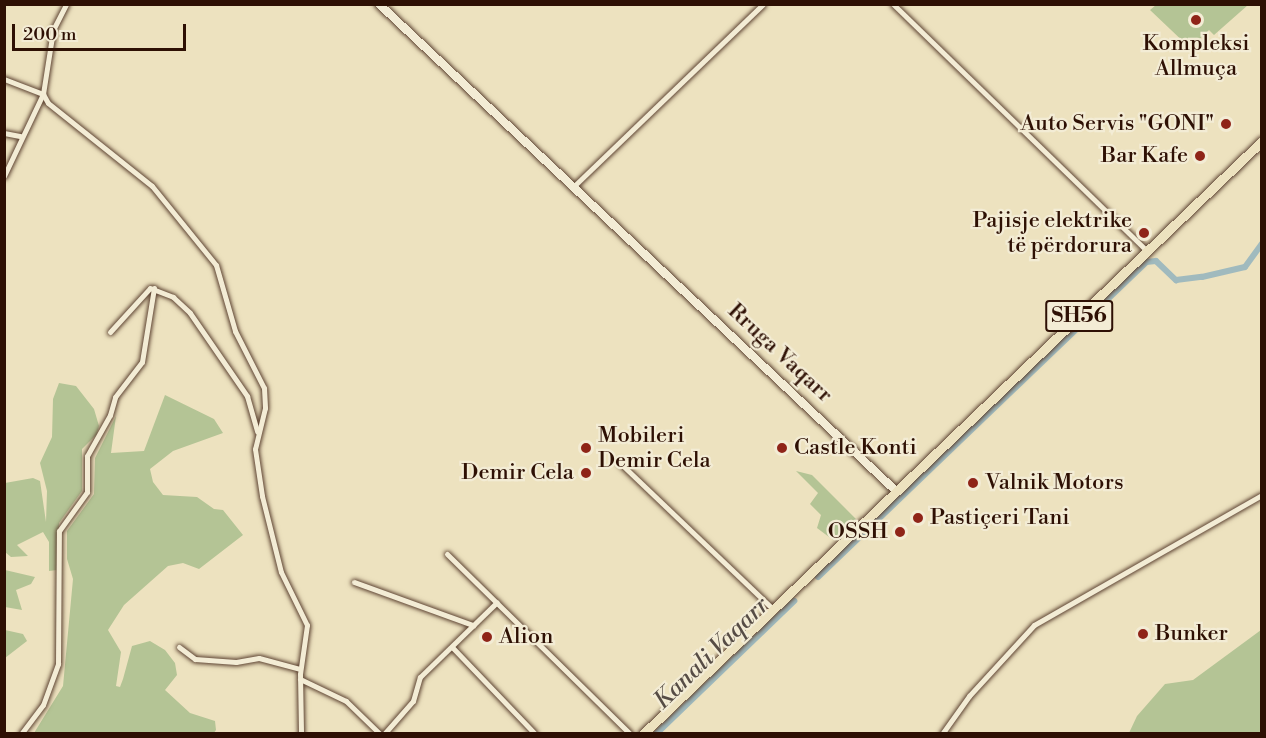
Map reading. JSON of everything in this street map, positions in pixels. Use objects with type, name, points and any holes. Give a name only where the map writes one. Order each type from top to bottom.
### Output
[{"type":"main road","name":"Rruga Vaqarr","points":[[379,4],[896,491]]},
{"type":"main road","name":"SH56","points":[[643,733],[1262,141]]},
{"type":"street","points":[[4,176],[20,136],[43,94],[53,30],[66,4]]},
{"type":"street","points":[[574,186],[763,4]]},
{"type":"street","points":[[893,4],[1147,251]]},
{"type":"street","points":[[4,79],[43,94],[48,103],[152,186],[212,256],[235,331],[264,388],[265,408],[257,434]]},
{"type":"street","points":[[4,133],[20,136]]},
{"type":"street","points":[[21,734],[43,705],[58,664],[59,531],[87,492],[87,456],[110,416],[115,397],[142,362],[154,288]]},
{"type":"street","points":[[110,332],[145,291],[154,288],[173,297],[190,313],[251,403],[257,434],[259,477],[278,561],[307,625],[300,669],[301,734]]},
{"type":"street","points":[[618,462],[773,609]]},
{"type":"street","points":[[942,734],[969,696],[1034,625],[1262,495]]},
{"type":"street","points":[[447,554],[473,577],[630,734]]},
{"type":"street","points":[[354,582],[473,625]]},
{"type":"street","points":[[300,679],[346,701],[382,734],[413,701],[420,677],[496,602]]},
{"type":"street","points":[[179,647],[195,659],[236,662],[259,658],[300,669]]},
{"type":"street","points":[[452,647],[534,734]]},
{"type":"green space","name":"Kompleksi Allmuça","points":[[1156,5],[1248,5],[1214,35],[1209,30],[1190,48],[1150,10]]},
{"type":"green space","points":[[59,383],[76,386],[94,409],[99,426],[97,434],[82,449],[82,491],[59,523],[57,570],[49,571],[49,542],[43,532],[17,545],[28,556],[11,557],[5,552],[5,483],[33,478],[40,481],[46,522],[47,491],[40,463],[52,437],[53,399]]},
{"type":"green space","points":[[165,395],[214,419],[223,433],[173,451],[150,469],[153,482],[163,495],[197,497],[214,509],[223,510],[243,535],[199,569],[183,563],[168,566],[124,605],[108,630],[121,652],[116,686],[120,687],[132,646],[150,641],[165,650],[175,663],[177,675],[165,690],[190,713],[215,721],[216,730],[213,734],[34,733],[63,686],[73,579],[67,559],[67,531],[94,494],[95,458],[116,416],[111,453],[144,451]]},
{"type":"green space","points":[[796,471],[812,475],[856,519],[833,540],[817,528],[821,515],[810,504],[818,493]]},
{"type":"green space","points":[[5,570],[35,577],[31,584],[16,590],[22,610],[5,607]]},
{"type":"green space","points":[[5,630],[23,634],[27,641],[5,658]]},
{"type":"green space","points":[[1261,630],[1261,733],[1129,733],[1137,716],[1165,684],[1193,680]]},
{"type":"waterway","points":[[818,577],[1146,262],[1156,261],[1176,280],[1202,277],[1245,267],[1262,244]]},
{"type":"waterway","name":"Kanali Vaqarr","points":[[656,734],[794,601]]},
{"type":"place","name":"Kompleksi Allmuça","points":[[1196,20]]},
{"type":"place","name":"Auto Servis \"GONI\"","points":[[1226,124]]},
{"type":"place","name":"Bar Kafe","points":[[1200,156]]},
{"type":"place","name":"Pajisje elektrike të përdorura","points":[[1144,233]]},
{"type":"place","name":"Mobileri Demir Cela","points":[[586,448]]},
{"type":"place","name":"Castle Konti","points":[[782,448]]},
{"type":"place","name":"Demir Cela","points":[[586,473]]},
{"type":"place","name":"Valnik Motors","points":[[973,483]]},
{"type":"place","name":"Pastiçeri Tani","points":[[918,518]]},
{"type":"place","name":"OSSH","points":[[900,532]]},
{"type":"place","name":"Bunker","points":[[1143,634]]},
{"type":"place","name":"Alion","points":[[487,637]]}]
